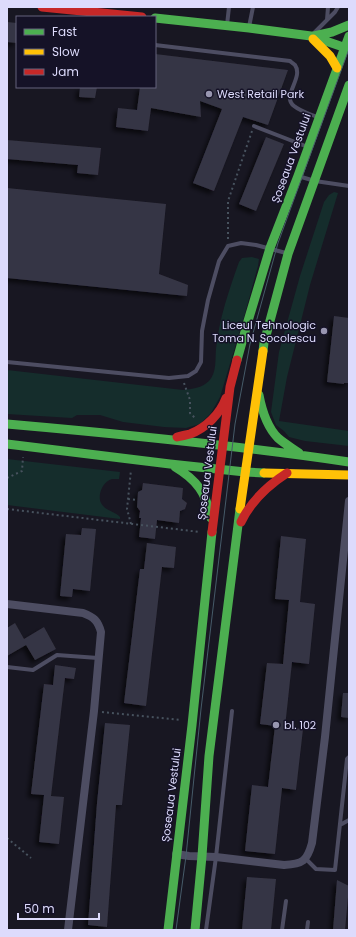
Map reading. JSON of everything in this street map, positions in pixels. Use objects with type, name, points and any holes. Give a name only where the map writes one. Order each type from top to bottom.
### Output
[{"type":"main road","points":[[42,7],[132,16]]},
{"type":"main road","points":[[156,18],[227,25],[311,36],[347,48]]},
{"type":"main road","points":[[311,36],[330,34],[349,25]]},
{"type":"main road","points":[[311,36],[330,56],[337,68]]},
{"type":"main road","name":"Șoseaua Vestului","points":[[168,930],[212,532],[230,387],[270,248],[309,148],[337,68],[347,48],[349,36]]},
{"type":"main road","points":[[195,930],[209,756],[236,535],[264,343],[288,254],[349,85]]},
{"type":"main road","points":[[170,438],[189,434],[206,424],[217,414],[225,401],[230,387]]},
{"type":"main road","points":[[257,387],[261,407],[274,434],[287,445],[302,454]]},
{"type":"main road","points":[[7,424],[170,438],[302,454],[349,462]]},
{"type":"main road","points":[[7,444],[132,460],[245,472],[349,475]]},
{"type":"main road","points":[[170,464],[193,479],[202,490],[209,509],[212,532]]},
{"type":"main road","points":[[236,535],[244,515],[257,497],[276,480],[287,473]]},
{"type":"street","points":[[176,854],[295,865],[306,859],[310,851],[325,737],[349,501]]},
{"type":"street","points":[[7,604],[83,613],[96,620],[101,632],[94,711],[68,930]]},
{"type":"lane","points":[[227,25],[230,7]]},
{"type":"lane","points":[[249,28],[253,7]]},
{"type":"lane","points":[[322,7],[328,8],[327,20]]},
{"type":"lane","points":[[311,36],[335,12],[338,7]]},
{"type":"lane","points":[[156,45],[290,61],[295,65],[297,70],[290,98],[294,107],[319,118]]},
{"type":"lane","points":[[254,126],[309,148]]},
{"type":"lane","points":[[298,176],[315,181],[349,186]]},
{"type":"lane","points":[[7,362],[163,377],[188,376],[196,371],[201,362],[202,331],[208,300],[219,261],[228,246],[241,243],[256,245],[288,254]]},
{"type":"lane","points":[[7,667],[32,670],[57,655],[99,658]]},
{"type":"lane","points":[[206,930],[216,857],[232,711]]},
{"type":"lane","points":[[306,859],[316,868],[335,870],[346,759],[349,757]]},
{"type":"lane","points":[[340,825],[349,820]]},
{"type":"lane","points":[[282,930],[286,901]]},
{"type":"lane","points":[[307,930],[308,922]]},
{"type":"path","points":[[228,246],[228,201],[254,126]]},
{"type":"path","points":[[182,377],[190,400],[190,413],[195,419],[206,424]]},
{"type":"path","points":[[7,478],[22,472],[23,446]]},
{"type":"path","points":[[131,524],[127,509],[132,460]]},
{"type":"path","points":[[128,499],[137,500]]},
{"type":"path","points":[[7,509],[212,532]]},
{"type":"path","points":[[32,516],[33,512]]},
{"type":"path","points":[[94,711],[192,721]]},
{"type":"path","points":[[7,838],[31,858]]},
{"type":"green space","points":[[334,192],[338,193],[310,285],[287,377],[279,421],[349,431],[349,446],[305,441],[289,437],[276,425],[271,412],[279,352],[300,276],[324,202],[329,195]]},
{"type":"green space","points":[[252,257],[259,259],[258,266],[220,397],[211,413],[200,424],[186,428],[164,427],[123,422],[100,415],[77,415],[72,418],[7,414],[7,370],[183,390],[197,388],[203,385],[209,381],[213,374],[217,338],[222,316],[239,262],[242,258]]},
{"type":"green space","points":[[7,459],[120,472],[119,479],[112,479],[106,482],[100,492],[100,500],[103,506],[118,515],[120,519],[7,505]]},
{"type":"building","points":[[7,22],[16,23],[16,43],[7,42]]},
{"type":"building","name":"West Retail Park","points":[[156,54],[288,70],[268,125],[243,117],[214,191],[193,183],[222,109],[200,101],[201,117],[151,108],[148,131],[116,127],[118,108],[137,110],[140,88],[156,88]]},
{"type":"building","points":[[80,88],[97,88],[95,98],[79,97]]},
{"type":"building","points":[[266,137],[284,144],[256,211],[239,204]]},
{"type":"building","points":[[7,140],[101,148],[98,175],[77,173],[78,165],[7,159]]},
{"type":"building","points":[[7,188],[166,204],[159,274],[188,285],[187,296],[7,278]]},
{"type":"building","points":[[334,316],[349,318],[349,383],[344,384],[327,382]]},
{"type":"building","points":[[143,483],[183,488],[182,499],[187,503],[185,509],[180,511],[179,523],[157,520],[155,539],[139,537],[141,518],[139,518],[140,511],[137,507],[138,492],[142,490]]},
{"type":"building","points":[[82,528],[96,529],[90,591],[73,589],[72,597],[60,596],[66,534],[81,535]]},
{"type":"building","points":[[281,536],[306,539],[300,602],[315,604],[309,664],[292,662],[285,727],[303,729],[296,790],[282,788],[275,854],[245,851],[252,785],[268,787],[275,726],[260,724],[267,663],[283,664],[289,600],[275,599]]},
{"type":"building","points":[[147,543],[176,547],[174,568],[162,567],[146,706],[124,703],[140,569],[144,569]]},
{"type":"building","points":[[15,623],[24,639],[44,627],[56,649],[35,660],[26,645],[7,656],[7,628]]},
{"type":"building","points":[[55,665],[76,668],[74,679],[65,678],[51,796],[64,797],[59,844],[39,842],[44,795],[31,794],[44,684],[53,685]]},
{"type":"building","points":[[343,693],[349,693],[349,718],[341,717]]},
{"type":"building","points":[[105,723],[130,725],[122,805],[116,805],[107,927],[88,925],[97,803]]},
{"type":"building","points":[[247,877],[276,879],[271,930],[242,930]]},
{"type":"building","points":[[337,880],[349,886],[345,930],[333,930]]},
{"type":"tram line","points":[[176,930],[186,856],[201,709],[235,424],[250,344],[278,243],[349,49]]},
{"type":"traffic: fast","points":[[156,18],[311,36],[349,49]]},
{"type":"traffic: fast","points":[[314,36],[332,32],[349,25]]},
{"type":"traffic: fast","points":[[237,360],[270,248],[349,36]]},
{"type":"traffic: fast","points":[[263,351],[288,254],[349,85]]},
{"type":"traffic: fast","points":[[259,395],[263,413],[274,434],[299,453]]},
{"type":"traffic: fast","points":[[7,424],[178,440],[349,462]]},
{"type":"traffic: fast","points":[[7,444],[170,464],[264,473]]},
{"type":"traffic: fast","points":[[175,467],[195,482],[203,494],[211,518]]},
{"type":"traffic: fast","points":[[195,930],[209,756],[240,509]]},
{"type":"traffic: fast","points":[[168,930],[192,725],[212,532]]},
{"type":"traffic: slow","points":[[313,39],[330,56],[337,68]]},
{"type":"traffic: slow","points":[[240,509],[263,351]]},
{"type":"traffic: slow","points":[[264,473],[349,475]]},
{"type":"traffic: jam","points":[[42,7],[132,16]]},
{"type":"traffic: jam","points":[[212,532],[230,387],[237,360]]},
{"type":"traffic: jam","points":[[177,437],[190,434],[202,428],[212,420],[220,410],[226,398]]},
{"type":"traffic: jam","points":[[241,522],[260,494],[287,473]]},
{"type":"place","name":"West Retail Park","points":[[209,94]]},
{"type":"place","name":"Liceul Tehnologic Toma N. Socolescu","points":[[324,331]]},
{"type":"place","name":"bl. 102","points":[[276,725]]}]
